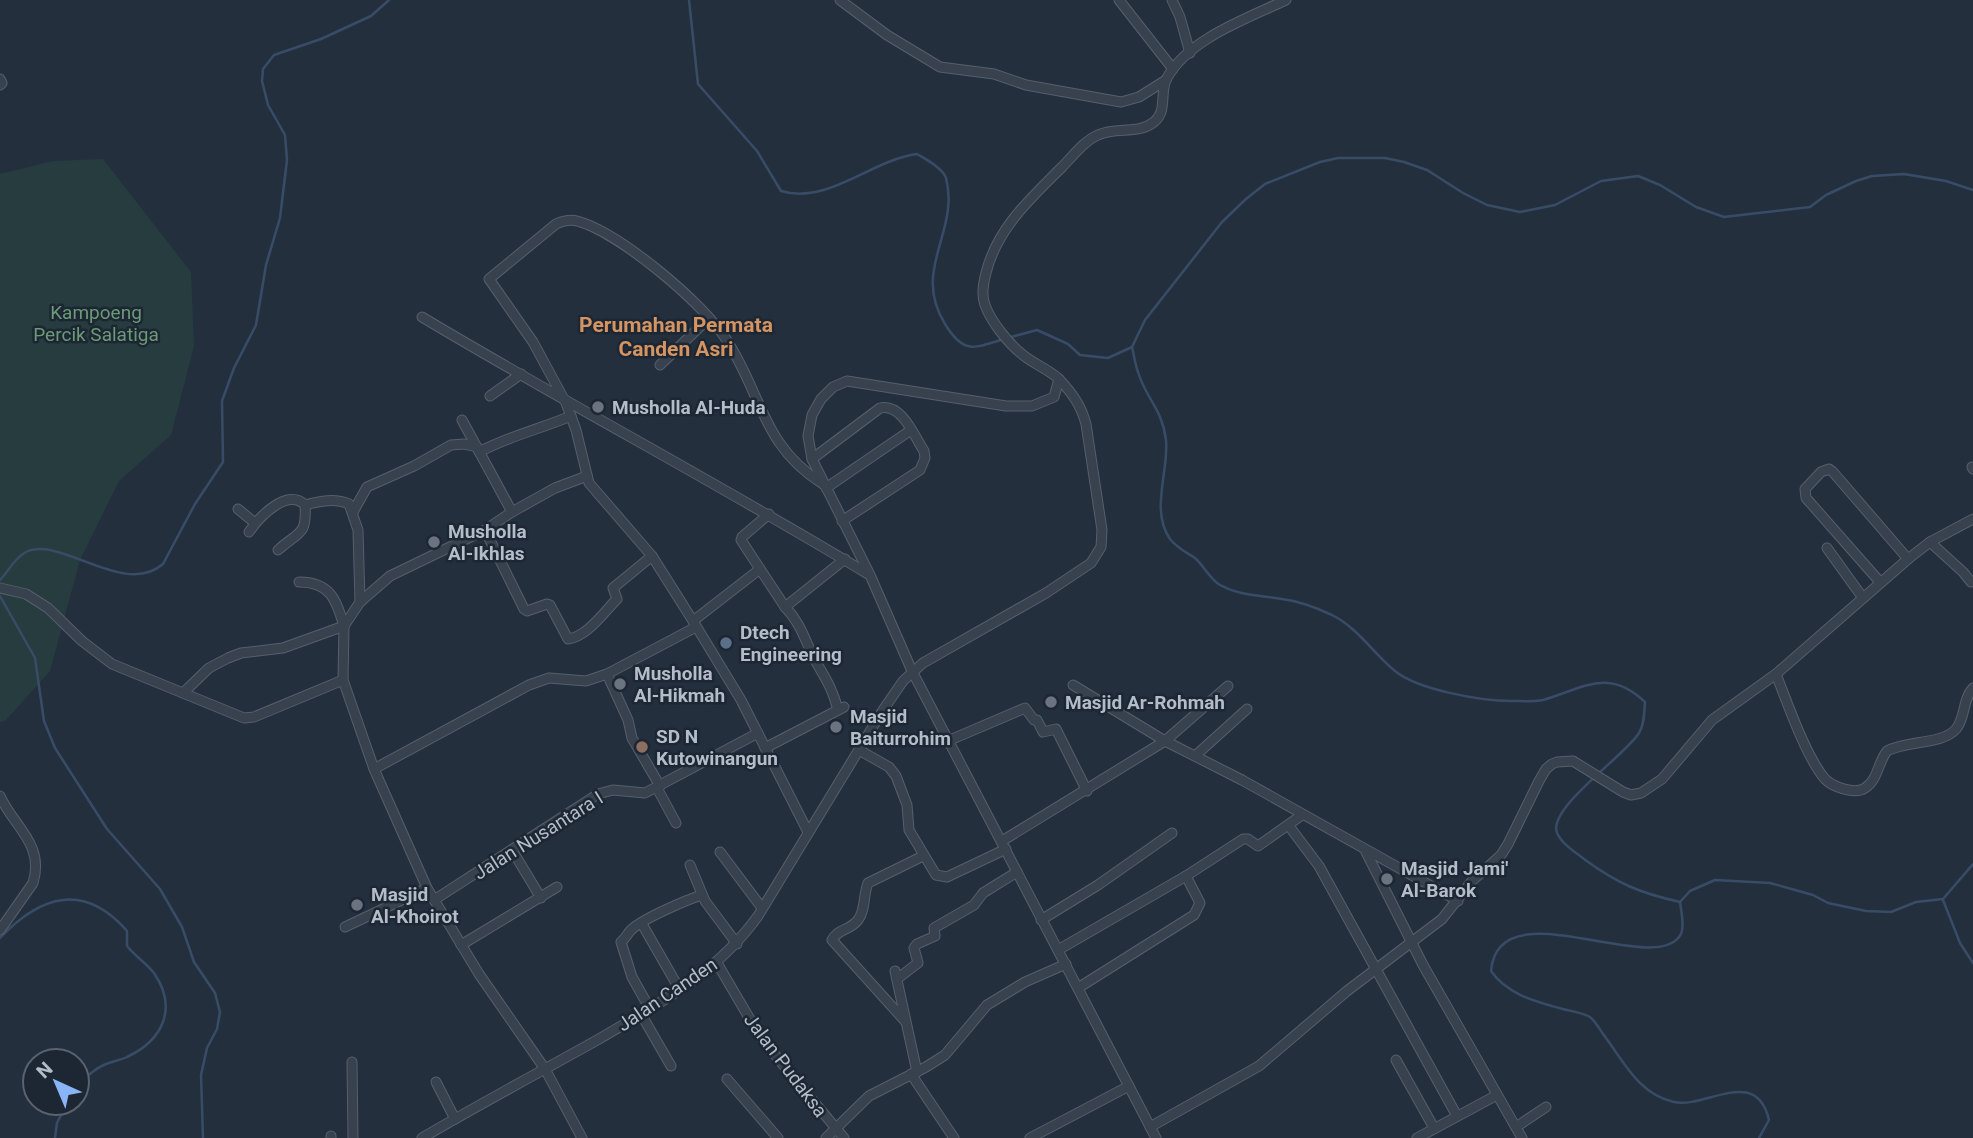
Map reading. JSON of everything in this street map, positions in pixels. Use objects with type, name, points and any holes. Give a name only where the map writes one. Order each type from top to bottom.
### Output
[{"type":"street","points":[[840,0],[887,35],[940,67],[994,74],[1026,85],[1121,102],[1139,97],[1166,80],[1190,52],[1213,36],[1286,0]]},
{"type":"street","points":[[1119,0],[1173,69]]},
{"type":"street","points":[[1172,0],[1190,52]]},
{"type":"street","points":[[0,79],[0,85]]},
{"type":"street","points":[[912,671],[1046,593],[1091,563],[1099,553],[1102,530],[1082,408],[1059,379],[1022,355],[992,318],[984,303],[982,288],[989,259],[1004,230],[1022,206],[1098,135],[1147,128],[1158,120],[1163,109],[1166,80]]},
{"type":"street","points":[[808,832],[758,733],[695,624],[652,556],[599,495],[587,476],[566,403],[533,342],[489,279],[556,224],[565,220],[582,223],[633,251],[709,318],[726,338],[771,433],[797,464],[825,486]]},
{"type":"street","points":[[422,317],[566,403],[624,432],[769,514],[870,575]]},
{"type":"street","points":[[660,365],[709,318]]},
{"type":"street","points":[[490,396],[521,374]]},
{"type":"street","points":[[1059,379],[1054,397],[1032,406],[988,404],[847,381],[833,387],[821,399],[812,415],[808,436],[812,459],[870,575],[912,671],[1156,1138]]},
{"type":"street","points":[[812,459],[880,408],[892,407],[898,411],[924,452],[924,464],[920,470],[842,521]]},
{"type":"street","points":[[353,513],[367,487],[414,466],[451,445],[464,444],[478,449],[571,416]]},
{"type":"street","points":[[462,420],[512,512]]},
{"type":"street","points":[[825,486],[911,430]]},
{"type":"street","points":[[1880,582],[1806,498],[1805,489],[1821,472],[1829,469],[1833,472],[1908,559]]},
{"type":"street","points":[[183,693],[209,668],[228,657],[284,648],[344,626],[360,602],[390,576],[485,530],[555,488],[587,476]]},
{"type":"street","points":[[249,532],[255,523],[288,499],[299,499],[305,505],[304,529],[278,550]]},
{"type":"street","points":[[305,505],[321,501],[342,501],[349,504],[358,530],[360,602]]},
{"type":"street","points":[[238,509],[255,523]]},
{"type":"street","points":[[765,748],[841,709],[830,683],[815,660],[802,627],[785,607],[741,540],[741,537],[769,514]]},
{"type":"street","points":[[1150,1127],[1259,1066],[1442,919],[1472,881],[1501,855],[1546,769],[1558,762],[1573,761],[1631,795],[1651,787],[1676,765],[1712,720],[1776,674],[1880,582],[1930,542],[1973,519]]},
{"type":"street","points":[[485,530],[524,609],[527,611],[550,605],[568,639],[576,638],[599,619],[617,599],[613,588],[652,556]]},
{"type":"street","points":[[1930,542],[1971,582]]},
{"type":"street","points":[[1827,548],[1863,598]]},
{"type":"street","points":[[785,607],[845,559]]},
{"type":"street","points":[[374,769],[543,679],[558,677],[586,681],[607,674],[695,624],[760,569]]},
{"type":"street","points":[[299,582],[314,582],[329,592],[336,603],[344,626],[343,680],[374,769],[427,888],[461,945],[545,1069],[582,1138]]},
{"type":"street","points":[[4,589],[26,594],[48,608],[82,641],[112,664],[244,718],[254,717],[343,680]]},
{"type":"street","name":"Jalan Canden","points":[[422,1138],[680,990],[717,963],[737,944],[762,908],[883,710],[912,671]]},
{"type":"street","points":[[607,674],[628,720],[632,738],[676,823]]},
{"type":"street","points":[[1776,674],[1809,751],[1826,780],[1851,791],[1863,790],[1871,783],[1887,751],[1941,738],[1954,731],[1961,720],[1967,695],[1973,688]]},
{"type":"street","points":[[1073,685],[1165,741],[1458,901]]},
{"type":"street","points":[[859,750],[889,767],[896,776],[907,805],[908,828],[934,873],[945,877],[1004,845],[1165,741],[1228,686]]},
{"type":"street","points":[[950,740],[1025,708],[1034,720],[1037,720],[1043,732],[1056,729],[1087,791]]},
{"type":"street","points":[[1195,756],[1247,709]]},
{"type":"street","name":"Jalan Nusantara I","points":[[435,900],[606,790],[645,793],[758,733]]},
{"type":"street","points":[[0,796],[26,833],[36,874],[0,930]]},
{"type":"street","points":[[1058,950],[1186,876],[1243,839],[1248,839],[1258,846],[1302,815]]},
{"type":"street","points":[[1289,826],[1319,866],[1457,1116]]},
{"type":"street","points":[[1041,920],[1098,885],[1172,833]]},
{"type":"street","points":[[512,850],[541,898]]},
{"type":"street","points":[[1366,850],[1412,942],[1522,1138]]},
{"type":"street","points":[[720,852],[762,908]]},
{"type":"street","points":[[905,1021],[832,940],[835,934],[857,923],[863,912],[868,883],[923,856]]},
{"type":"street","points":[[690,865],[702,895],[737,944]]},
{"type":"street","points":[[954,1138],[914,1073],[896,975],[918,962],[914,947],[935,936],[934,928],[974,905],[983,893],[1017,872]]},
{"type":"street","points":[[1078,988],[1195,915],[1200,903],[1186,876]]},
{"type":"street","points":[[461,945],[557,887]]},
{"type":"street","points":[[345,927],[427,888]]},
{"type":"street","points":[[671,1066],[645,1011],[621,942],[629,936],[632,929],[642,923],[682,901],[702,895]]},
{"type":"street","points":[[642,923],[680,990]]},
{"type":"street","name":"Jalan Pudaksa","points":[[717,963],[761,1038],[844,1138]]},
{"type":"street","points":[[826,1138],[869,1096],[945,1055],[987,1005],[1025,982],[1066,964]]},
{"type":"street","points":[[1396,1060],[1434,1128]]},
{"type":"street","points":[[352,1062],[353,1138]]},
{"type":"street","points":[[727,1079],[778,1138]]},
{"type":"street","points":[[436,1082],[455,1119]]},
{"type":"street","points":[[1030,1138],[1041,1135],[1129,1086]]},
{"type":"street","points":[[1417,1138],[1497,1095]]},
{"type":"street","points":[[1516,1127],[1546,1107]]},
{"type":"green space","name":"Kampoeng Percik Salatiga","points":[[103,159],[191,272],[194,346],[171,435],[119,481],[80,560],[50,671],[5,721],[0,722],[0,174],[53,161]]},
{"type":"waterway","points":[[0,580],[22,555],[40,549],[56,551],[111,571],[130,574],[147,573],[163,564],[195,504],[223,462],[222,401],[234,368],[256,325],[266,265],[280,218],[287,160],[285,135],[268,105],[262,81],[263,69],[274,55],[321,39],[371,16],[389,0]]},
{"type":"waterway","points":[[689,0],[698,84],[757,151],[781,191],[798,194],[816,192],[883,164],[917,154],[941,171],[946,178],[949,198],[934,268],[936,304],[945,324],[964,345],[977,346],[1004,339]]},
{"type":"waterway","points":[[1011,337],[1037,330],[1068,344],[1080,355],[1108,358],[1132,347],[1145,320],[1222,222],[1246,199],[1265,184],[1320,162],[1338,158],[1385,158],[1404,162],[1427,170],[1487,205],[1520,212],[1555,205],[1601,181],[1638,176],[1660,185],[1696,207],[1724,217],[1810,207],[1826,195],[1872,176],[1904,174],[1946,181],[1973,190]]},
{"type":"waterway","points":[[1132,347],[1141,381],[1161,420],[1166,440],[1161,503],[1164,528],[1170,539],[1195,558],[1220,585],[1243,593],[1294,601],[1332,615],[1358,634],[1395,671],[1405,678],[1434,689],[1484,699],[1531,701],[1543,700],[1596,683],[1607,683],[1632,691],[1645,702],[1639,733],[1575,796],[1557,822],[1557,833],[1565,844],[1608,875],[1641,891],[1680,902],[1690,891],[1715,880],[1770,883],[1813,895],[1828,903],[1866,911],[1891,912],[1916,902],[1943,899],[1973,864]]},
{"type":"waterway","points":[[0,596],[35,658],[44,721],[55,748],[107,829],[160,889],[182,927],[194,962],[215,993],[220,1012],[201,1075],[203,1138]]},
{"type":"waterway","points":[[0,938],[31,912],[63,900],[79,900],[95,905],[111,915],[127,931],[127,946],[154,973],[161,986],[165,998],[163,1022],[150,1042],[139,1050],[91,1074]]},
{"type":"waterway","points":[[1943,900],[1960,943],[1973,963]]},
{"type":"waterway","points":[[1680,902],[1683,922],[1681,934],[1666,945],[1642,947],[1548,934],[1520,936],[1500,947],[1491,971],[1505,986],[1522,996],[1590,1017],[1632,1075],[1661,1098],[1687,1103],[1729,1093],[1753,1095],[1762,1104],[1769,1120],[1759,1138]]},
{"type":"waterway","points":[[55,1138],[60,1117]]},
{"type":"place","name":"Musholla Al-Huda","points":[[598,407]]},
{"type":"place","name":"Musholla Al-Ikhlas","points":[[434,542]]},
{"type":"place","name":"Dtech Engineering","points":[[726,643]]},
{"type":"place","name":"Musholla Al-Hikmah","points":[[620,684]]},
{"type":"place","name":"Masjid Ar-Rohmah","points":[[1051,702]]},
{"type":"place","name":"Masjid Baiturrohim","points":[[836,727]]},
{"type":"place","name":"SD N Kutowinangun","points":[[642,747]]},
{"type":"place","name":"Masjid Jami' Al-Barok","points":[[1387,879]]},
{"type":"place","name":"Masjid Al-Khoirot","points":[[357,905]]},
{"type":"district","name":"Perumahan Permata Canden Asri","points":[[676,337]]}]
